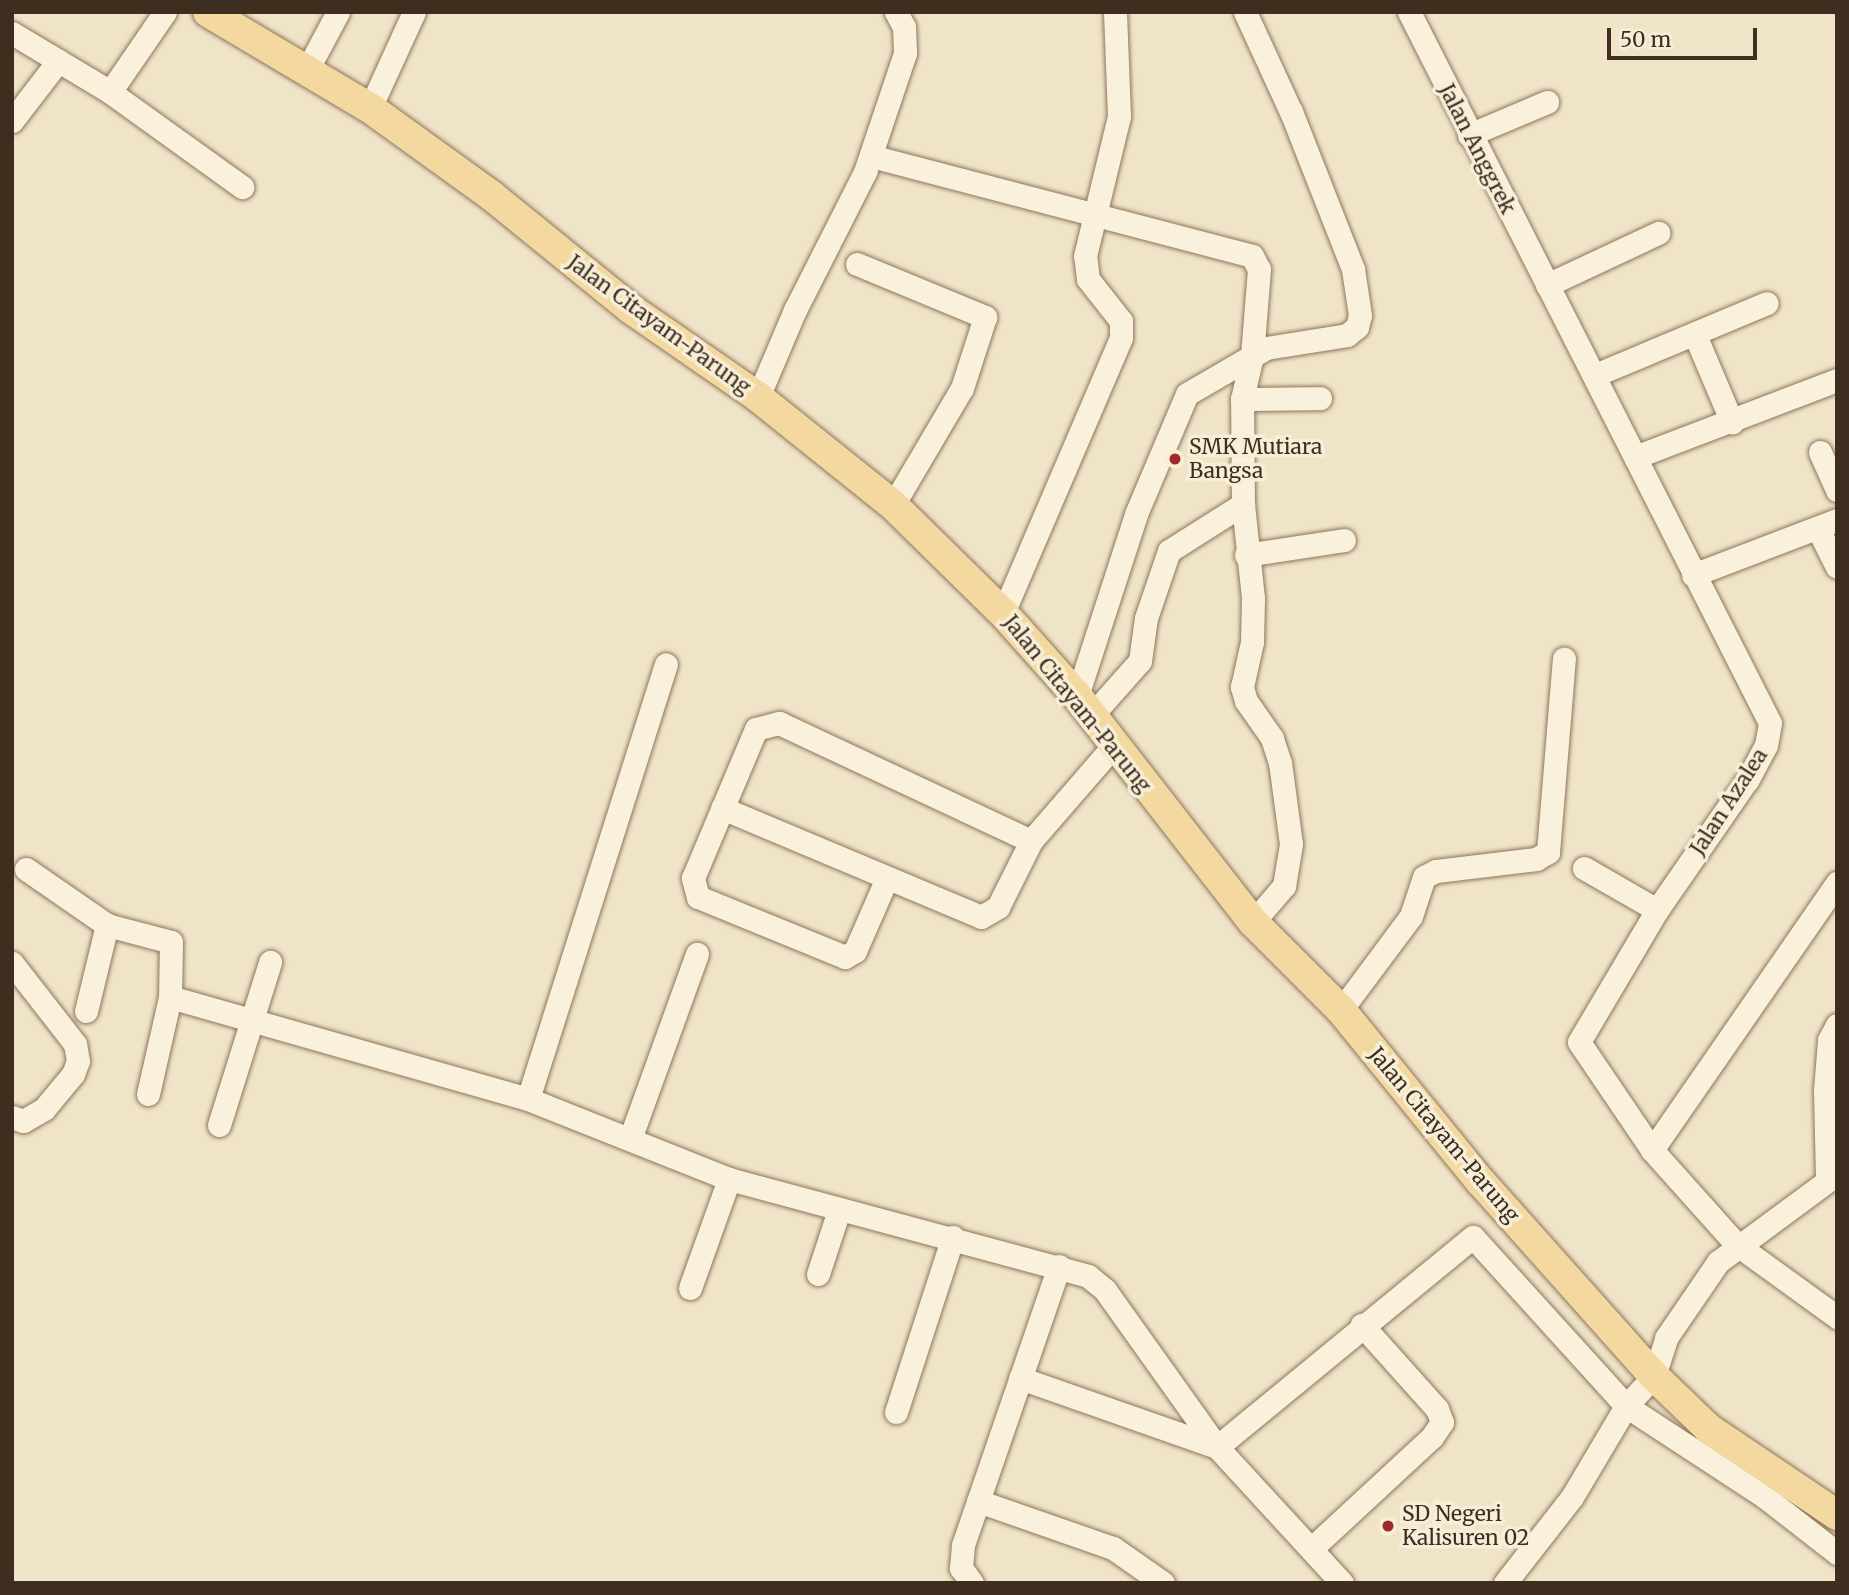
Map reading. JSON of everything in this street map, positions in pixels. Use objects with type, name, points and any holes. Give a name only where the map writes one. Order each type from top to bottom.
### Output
[{"type":"main road","name":"Jalan Citayam-Parung","points":[[208,12],[370,108],[492,196],[631,309],[758,397],[893,505],[1003,613],[1115,744],[1253,922],[1341,1010],[1481,1182],[1654,1376],[1709,1429],[1837,1515]]},
{"type":"street","points":[[110,92],[165,12]]},
{"type":"street","points":[[307,70],[338,12]]},
{"type":"street","points":[[370,108],[414,12]]},
{"type":"street","points":[[758,397],[871,156],[905,53],[904,27],[896,12]]},
{"type":"street","points":[[1003,613],[1121,338],[1121,321],[1088,279],[1085,256],[1119,116],[1115,12]]},
{"type":"street","points":[[1084,706],[1136,514],[1187,394],[1275,345],[1347,335],[1357,327],[1361,307],[1353,269],[1291,112],[1245,12]]},
{"type":"street","name":"Jalan Anggrek","points":[[1409,12],[1547,285]]},
{"type":"street","points":[[12,33],[110,92],[242,187]]},
{"type":"street","points":[[12,121],[58,61]]},
{"type":"street","points":[[1469,135],[1547,102]]},
{"type":"street","points":[[871,156],[1094,211],[1252,256],[1259,269],[1252,356],[1242,399],[1243,504],[1253,598],[1252,642],[1242,687],[1245,701],[1272,738],[1280,763],[1291,844],[1284,886],[1253,922]]},
{"type":"street","points":[[1547,285],[1658,233]]},
{"type":"street","points":[[857,264],[985,317],[962,388],[893,505]]},
{"type":"street","name":"Jalan Azalea","points":[[1547,285],[1595,374],[1693,575],[1765,708],[1771,732],[1747,780],[1657,910],[1579,1042],[1652,1150],[1736,1244],[1837,1317]]},
{"type":"street","points":[[1595,374],[1696,335],[1768,303]]},
{"type":"street","points":[[1696,335],[1732,422]]},
{"type":"street","points":[[1635,457],[1837,380]]},
{"type":"street","points":[[1242,399],[1320,398]]},
{"type":"street","points":[[1820,452],[1837,490]]},
{"type":"street","points":[[1084,706],[1140,661],[1146,618],[1169,551],[1243,504]]},
{"type":"street","points":[[1693,575],[1828,524],[1837,567]]},
{"type":"street","points":[[1247,555],[1344,540]]},
{"type":"street","points":[[1341,1010],[1411,916],[1424,877],[1436,871],[1536,859],[1548,852],[1564,659]]},
{"type":"street","points":[[528,1099],[666,664]]},
{"type":"street","points":[[887,878],[855,951],[845,957],[704,901],[695,892],[693,878],[750,737],[765,724],[779,723],[1031,841]]},
{"type":"street","points":[[722,808],[971,914],[988,916],[998,907],[1031,841],[1115,744]]},
{"type":"street","points":[[1584,868],[1657,910]]},
{"type":"street","points":[[26,869],[107,925],[171,943],[170,997],[148,1094]]},
{"type":"street","points":[[1652,1150],[1837,883]]},
{"type":"street","points":[[86,1011],[107,925]]},
{"type":"street","points":[[630,1139],[697,954]]},
{"type":"street","points":[[219,1125],[270,962]]},
{"type":"street","points":[[12,963],[75,1044],[78,1061],[74,1074],[44,1109],[23,1121],[12,1117]]},
{"type":"street","points":[[170,997],[528,1099],[729,1179],[839,1210],[953,1237],[1088,1276],[1105,1290],[1217,1447],[1342,1583]]},
{"type":"street","points":[[1505,1583],[1572,1497],[1626,1406],[1654,1376],[1667,1338],[1690,1301],[1736,1244],[1832,1177],[1825,1090],[1829,1040],[1837,1025]]},
{"type":"street","points":[[690,1288],[729,1179]]},
{"type":"street","points":[[818,1274],[839,1210]]},
{"type":"street","points":[[895,1412],[953,1237]]},
{"type":"street","points":[[1217,1447],[1362,1325],[1475,1237],[1626,1406],[1765,1497],[1837,1553]]},
{"type":"street","points":[[972,1583],[965,1576],[961,1560],[978,1501],[1059,1266]]},
{"type":"street","points":[[1311,1549],[1432,1437],[1442,1422],[1437,1409],[1362,1325]]},
{"type":"street","points":[[1020,1378],[1217,1447]]},
{"type":"street","points":[[978,1501],[1113,1548],[1163,1583]]},
{"type":"place","name":"SMK Mutiara Bangsa","points":[[1175,459]]},
{"type":"place","name":"SD Negeri Kalisuren 02","points":[[1388,1526]]}]
